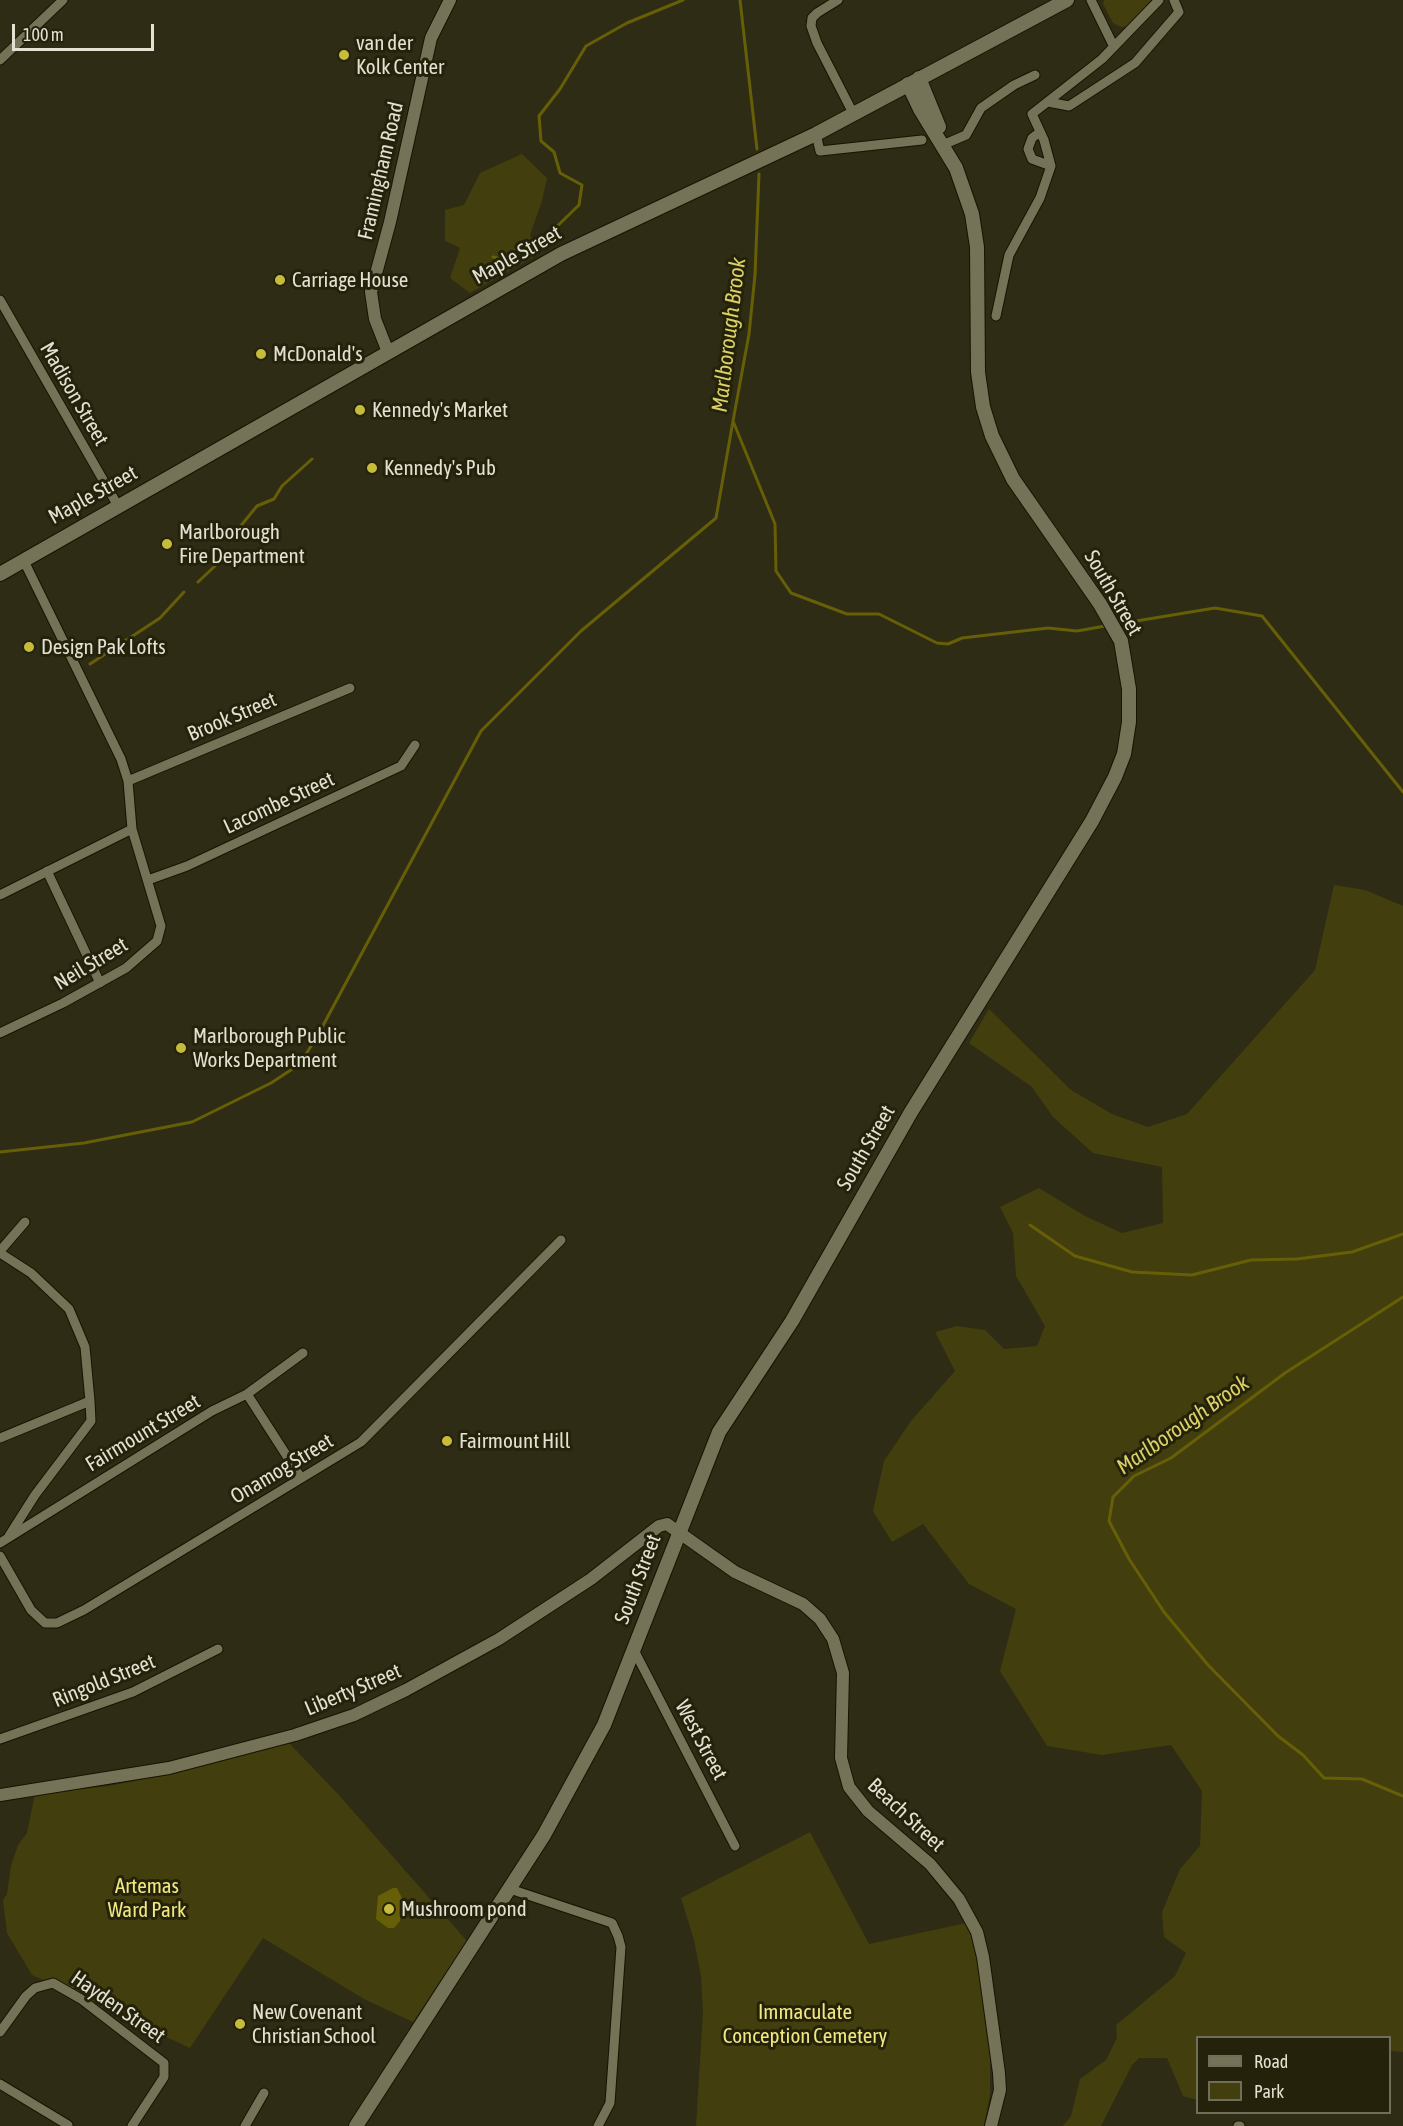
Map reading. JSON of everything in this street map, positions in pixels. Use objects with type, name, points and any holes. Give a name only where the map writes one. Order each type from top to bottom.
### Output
[{"type":"main road","name":"Maple Street","points":[[0,574],[561,254],[886,99],[945,64],[1067,0]]},
{"type":"main road","points":[[886,99],[899,97],[924,104],[934,80],[945,64]]},
{"type":"main road","name":"South Street","points":[[356,2126],[544,1835],[604,1725],[708,1457],[732,1408],[751,1385],[792,1321],[910,1112],[1092,821],[1124,754],[1129,689],[1121,641],[1060,545],[1013,479],[986,418],[978,372],[976,235],[966,195],[914,81]]},
{"type":"main road","name":"South Street","points":[[924,104],[945,144],[952,163]]},
{"type":"street","points":[[0,60],[63,0]]},
{"type":"street","name":"Framingham Road","points":[[388,352],[375,319],[371,292],[390,222],[431,38],[450,0]]},
{"type":"street","points":[[838,0],[817,13],[812,18],[811,26],[817,43],[854,115]]},
{"type":"street","points":[[1091,0],[1114,47]]},
{"type":"street","points":[[996,316],[1009,255],[1040,198],[1051,166],[1032,114],[1114,47],[1159,0]]},
{"type":"street","points":[[1048,102],[1069,106],[1135,63],[1179,12],[1174,0]]},
{"type":"street","points":[[945,144],[966,135],[981,108],[1014,85],[1035,75]]},
{"type":"street","points":[[1040,132],[1032,138],[1028,149],[1032,159],[1051,166]]},
{"type":"street","points":[[816,134],[820,151],[922,140]]},
{"type":"street","name":"Madison Street","points":[[0,300],[118,506]]},
{"type":"street","name":"Neil Street","points":[[0,1033],[126,968],[157,940],[161,926],[132,829],[128,781],[121,759],[23,559]]},
{"type":"street","name":"Brook Street","points":[[128,781],[350,688]]},
{"type":"street","name":"Lacombe Street","points":[[148,880],[187,866],[401,766],[415,745]]},
{"type":"street","points":[[0,895],[132,829]]},
{"type":"street","points":[[47,871],[100,983]]},
{"type":"street","points":[[4,1540],[91,1421],[85,1347],[69,1309],[31,1273],[0,1252],[25,1222]]},
{"type":"street","name":"Onamog Street","points":[[0,1556],[37,1617],[45,1623],[57,1623],[94,1604],[361,1442],[561,1240]]},
{"type":"street","name":"Fairmount Street","points":[[4,1540],[212,1411],[247,1394],[303,1353]]},
{"type":"street","points":[[247,1394],[302,1478]]},
{"type":"street","points":[[0,1438],[90,1401]]},
{"type":"street","name":"Liberty Street","points":[[0,1794],[169,1768],[295,1735],[354,1715],[406,1690],[499,1639],[591,1579],[659,1526],[667,1524],[678,1533]]},
{"type":"street","name":"Beach Street","points":[[678,1533],[735,1572],[803,1604],[820,1619],[832,1639],[843,1673],[841,1758],[849,1787],[868,1811],[930,1864],[959,1899],[977,1932],[983,1957],[999,2073],[1000,2090],[991,2126]]},
{"type":"street","name":"Ringold Street","points":[[0,1739],[133,1692],[218,1649]]},
{"type":"street","name":"West Street","points":[[634,1650],[735,1846]]},
{"type":"street","points":[[510,1889],[612,1923],[618,1936],[621,1947],[610,2103],[600,2125]]},
{"type":"street","name":"Hayden Street","points":[[0,2032],[26,1996],[35,1988],[52,1983],[81,1999],[164,2063],[164,2077],[132,2126]]},
{"type":"street","points":[[0,2084],[68,2125]]},
{"type":"street","points":[[245,2126],[264,2093]]},
{"type":"green space","points":[[1104,0],[1153,0],[1128,26],[1121,27],[1113,23],[1103,4]]},
{"type":"green space","points":[[522,154],[547,178],[530,235],[539,254],[470,293],[450,278],[460,248],[445,241],[445,210],[464,205],[480,173]]},
{"type":"green space","points":[[1334,885],[1365,890],[1403,906],[1403,2052],[1391,2051],[1391,2036],[1196,2036],[1196,2100],[1183,2096],[1167,2058],[1139,2058],[1132,2065],[1101,2126],[1063,2126],[1071,2116],[1080,2079],[1106,2060],[1117,2038],[1116,2025],[1175,1976],[1186,1953],[1164,1937],[1162,1912],[1180,1869],[1200,1846],[1202,1791],[1171,1745],[1102,1755],[1047,1746],[1000,1671],[1016,1609],[969,1584],[923,1524],[892,1542],[873,1511],[884,1461],[911,1421],[955,1371],[935,1332],[957,1326],[985,1330],[1004,1349],[1037,1346],[1045,1326],[1016,1276],[1013,1233],[1000,1207],[1039,1188],[1085,1216],[1122,1233],[1163,1223],[1162,1167],[1093,1153],[1053,1117],[1032,1087],[969,1043],[989,1009],[1071,1090],[1112,1114],[1148,1127],[1187,1114],[1315,970]]},
{"type":"green space","name":"Artemas Ward Park","points":[[289,1743],[338,1794],[467,1941],[413,2022],[364,1999],[263,1938],[190,2048],[32,1975],[7,1933],[3,1900],[7,1894],[11,1866],[18,1845],[27,1833],[35,1794],[109,1786],[165,1775]]},
{"type":"green space","name":"Immaculate Conception Cemetery","points":[[810,1832],[869,1944],[966,1923],[977,1953],[990,2049],[990,2094],[984,2126],[696,2126],[703,2013],[701,1976],[694,1940],[681,1898]]},
{"type":"shaded area","name":"Mushroom pond","points":[[397,1888],[402,1898],[400,1921],[394,1928],[388,1928],[376,1919],[378,1896]]},
{"type":"waterway","points":[[493,257],[505,260],[516,249],[543,240],[579,205],[582,185],[560,173],[554,152],[541,141],[539,116],[560,89],[586,46],[627,23],[683,0]]},
{"type":"waterway","name":"Marlborough Brook","points":[[740,0],[757,149]]},
{"type":"waterway","name":"Marlborough Brook","points":[[759,174],[755,275],[749,334],[733,421],[775,524],[776,571],[791,593],[847,614],[879,614],[937,643],[948,644],[962,638],[1048,628],[1077,631],[1105,626]]},
{"type":"waterway","points":[[0,1152],[84,1143],[192,1122],[271,1083],[300,1064],[319,1033],[481,731],[581,631],[716,518],[733,421]]},
{"type":"waterway","points":[[230,539],[257,506],[274,499],[282,486],[312,459]]},
{"type":"waterway","points":[[198,582],[215,566],[220,549]]},
{"type":"waterway","points":[[90,664],[160,618],[184,592]]},
{"type":"waterway","name":"Marlborough Brook","points":[[1124,623],[1215,608],[1262,616],[1403,792]]},
{"type":"waterway","points":[[1030,1225],[1075,1256],[1132,1272],[1192,1275],[1251,1260],[1297,1259],[1352,1252],[1403,1234]]},
{"type":"waterway","name":"Marlborough Brook","points":[[1403,1297],[1285,1373],[1171,1458],[1134,1476],[1113,1497],[1109,1521],[1129,1559],[1164,1612],[1208,1665],[1278,1736],[1303,1755],[1324,1778],[1362,1779],[1403,1796]]},
{"type":"place","name":"van der Kolk Center","points":[[344,55]]},
{"type":"place","name":"Carriage House","points":[[280,280]]},
{"type":"place","name":"McDonald's","points":[[261,354]]},
{"type":"place","name":"Kennedy's Market","points":[[360,410]]},
{"type":"place","name":"Kennedy's Pub","points":[[372,468]]},
{"type":"place","name":"Marlborough Fire Department","points":[[167,544]]},
{"type":"place","name":"Design Pak Lofts","points":[[29,647]]},
{"type":"place","name":"Marlborough Public Works Department","points":[[181,1048]]},
{"type":"place","name":"Fairmount Hill","points":[[447,1441]]},
{"type":"place","name":"Mushroom pond","points":[[389,1909]]},
{"type":"place","name":"New Covenant Christian School","points":[[240,2024]]}]
